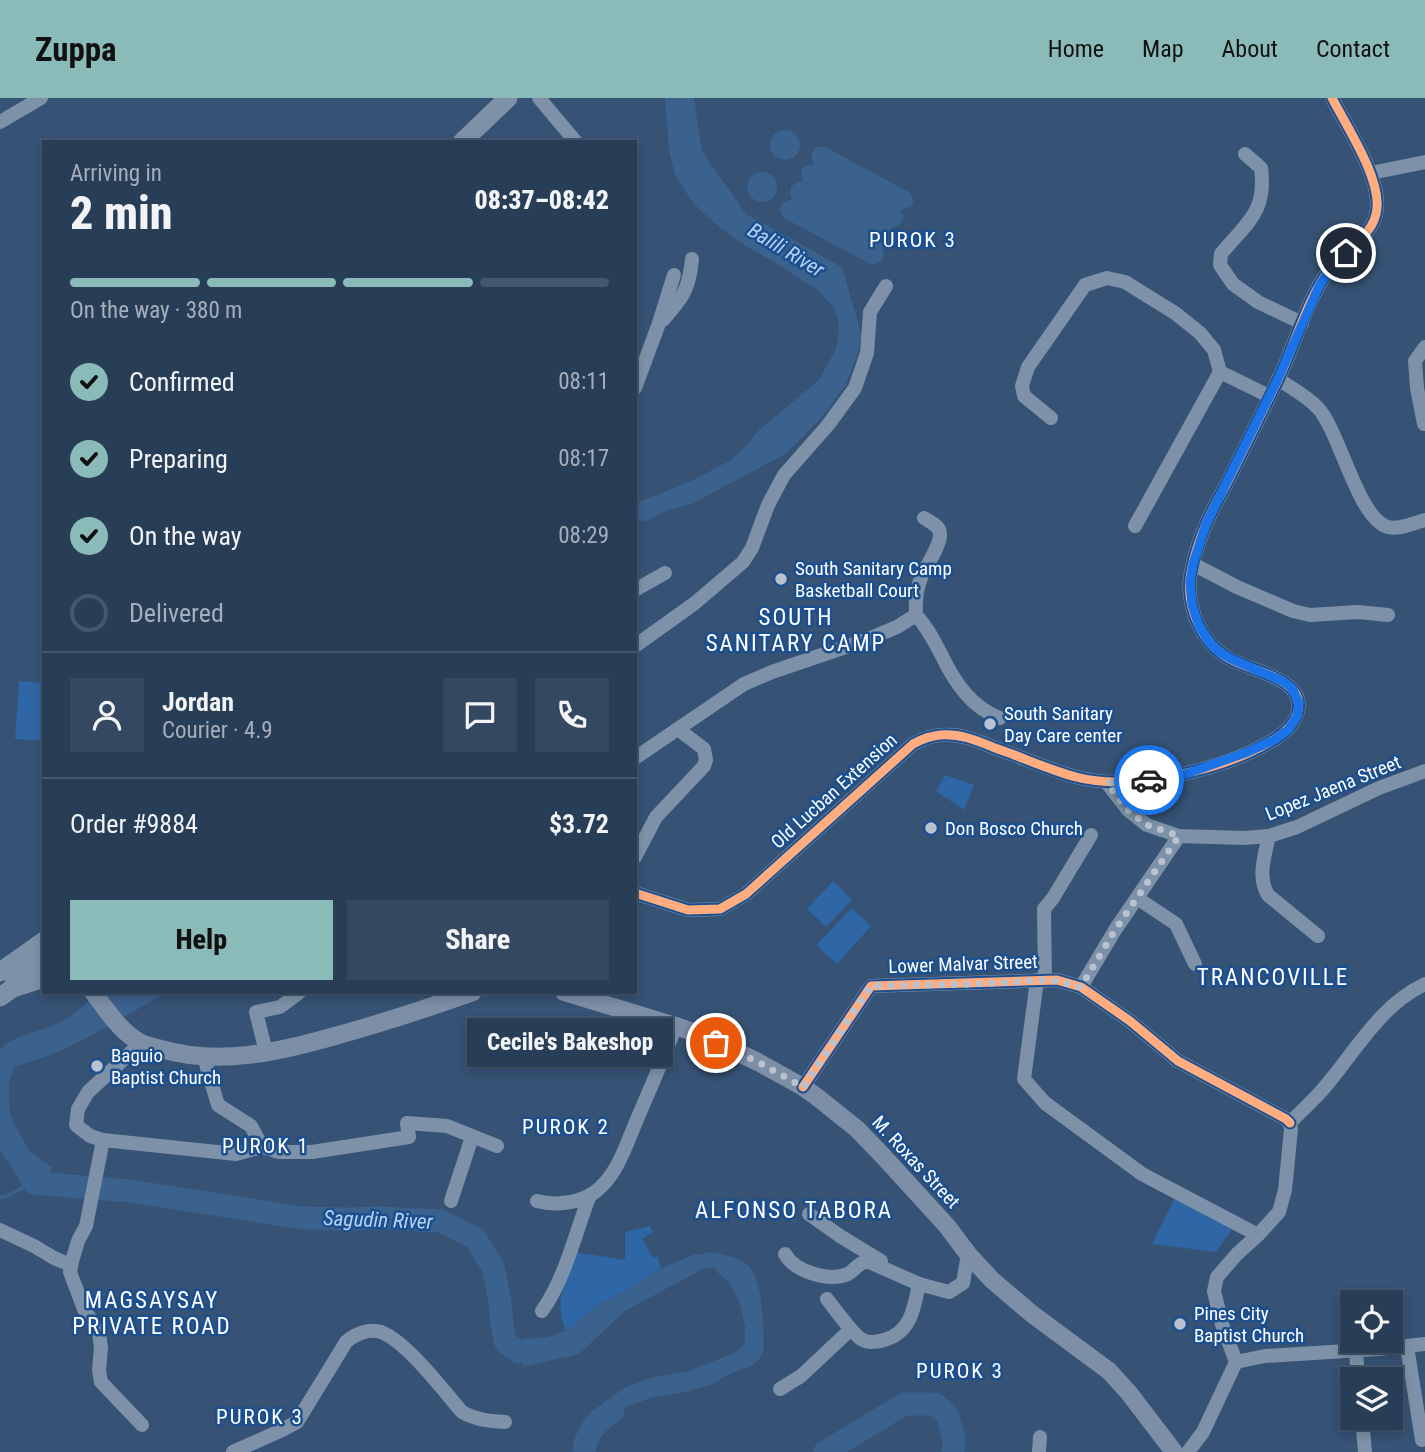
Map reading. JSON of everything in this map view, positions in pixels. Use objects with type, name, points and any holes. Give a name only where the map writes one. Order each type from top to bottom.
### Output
[{"type":"highway","points":[[464,140],[509,98]]},
{"type":"highway","points":[[0,972],[40,949]]},
{"type":"highway","points":[[0,983],[40,949]]},
{"type":"highway","points":[[0,998],[13,988],[42,979]]},
{"type":"main road","points":[[94,994],[117,1024],[141,1043],[205,1058],[295,1047],[415,1013],[467,994]]},
{"type":"main road","name":"M. Roxas Street","points":[[571,994],[701,1035],[803,1087],[856,1129],[883,1156],[992,1280],[1032,1314],[1109,1371],[1174,1452]]},
{"type":"street","points":[[0,122],[41,98]]},
{"type":"street","points":[[539,98],[574,140]]},
{"type":"street","points":[[1332,98],[1371,173],[1378,206],[1375,219],[1362,238],[1330,269],[1319,286],[1278,379],[1206,524],[1193,564],[1293,611],[1310,615],[1358,612],[1388,615]]},
{"type":"street","points":[[1245,154],[1261,168],[1264,185],[1259,206],[1245,228],[1221,254],[1220,265],[1233,284],[1258,302],[1302,323]]},
{"type":"street","points":[[1371,173],[1425,162]]},
{"type":"street","points":[[658,326],[680,301],[690,281],[692,259]]},
{"type":"street","points":[[637,378],[658,326],[674,275]]},
{"type":"street","points":[[1051,418],[1024,396],[1022,386],[1028,368],[1085,285],[1107,278],[1125,282],[1175,313],[1200,333],[1214,351],[1220,372],[1135,526]]},
{"type":"street","points":[[637,645],[695,603],[743,562],[752,548],[783,475],[828,425],[855,388],[867,353],[870,312],[886,286]]},
{"type":"street","points":[[1424,424],[1415,361],[1425,347]]},
{"type":"street","points":[[1220,372],[1269,396]]},
{"type":"street","points":[[1278,379],[1318,407],[1329,424],[1369,512],[1387,527],[1425,520]]},
{"type":"street","points":[[924,518],[938,528],[940,534],[935,552],[920,579],[916,615],[930,632],[962,690],[979,707],[1000,718]]},
{"type":"street","name":"Old Lucban Extension","points":[[637,894],[688,910],[720,909],[746,894],[913,744],[925,737],[968,737],[1077,777],[1107,783],[1177,777],[1274,740],[1288,730],[1297,716],[1299,703],[1288,685],[1231,659],[1209,642],[1199,626],[1192,605],[1190,582],[1193,564]]},
{"type":"street","points":[[637,589],[665,573]]},
{"type":"street","points":[[637,757],[744,684],[866,640],[897,627],[916,615]]},
{"type":"street","points":[[637,853],[656,817],[704,766],[706,760],[704,749],[677,729]]},
{"type":"street","name":"Lopez Jaena Street","points":[[1107,783],[1128,810],[1147,825],[1179,836],[1244,838],[1269,836],[1297,827],[1380,788],[1425,771]]},
{"type":"street","points":[[1091,835],[1044,909],[1041,980],[1024,1079],[1045,1103],[1142,1174],[1258,1235]]},
{"type":"street","points":[[1081,987],[1115,930],[1179,836]]},
{"type":"street","points":[[1269,836],[1263,866],[1263,887],[1268,895],[1318,936]]},
{"type":"street","points":[[1137,898],[1176,924],[1195,964]]},
{"type":"street","name":"Lower Malvar Street","points":[[803,1087],[871,986],[1057,981],[1081,987],[1130,1021],[1178,1061],[1290,1123]]},
{"type":"street","points":[[1188,1452],[1203,1432],[1236,1362],[1222,1324],[1214,1291],[1217,1277],[1279,1212],[1285,1190],[1290,1123],[1323,1089],[1374,1024],[1410,991],[1425,984]]},
{"type":"street","points":[[265,1052],[257,1012],[281,1007],[297,994]]},
{"type":"street","points":[[537,1201],[570,1202],[590,1195],[596,1192],[615,1170],[676,1026]]},
{"type":"street","points":[[141,1043],[88,1092],[78,1109],[76,1125],[90,1136],[103,1140],[236,1154],[262,1147],[279,1152],[312,1152],[409,1137],[407,1123],[447,1126],[498,1146]]},
{"type":"street","points":[[205,1058],[218,1105],[251,1126],[262,1147]]},
{"type":"street","points":[[451,1201],[472,1137]]},
{"type":"street","points":[[103,1140],[86,1226],[78,1241],[70,1272],[84,1308],[99,1332],[99,1370],[102,1382],[142,1425]]},
{"type":"street","points":[[542,1311],[569,1256],[590,1195]]},
{"type":"street","points":[[809,1214],[839,1237],[884,1262],[925,1278],[927,1286],[905,1328],[894,1336],[876,1342],[863,1341],[850,1330],[827,1299]]},
{"type":"street","points":[[0,1230],[71,1265]]},
{"type":"street","points":[[785,1254],[789,1261],[818,1276],[845,1275],[867,1261],[927,1286],[949,1292],[962,1283],[968,1254]]},
{"type":"street","points":[[780,1390],[801,1376],[850,1330]]},
{"type":"street","points":[[233,1452],[297,1422],[346,1342],[353,1335],[366,1332],[380,1331],[403,1346],[462,1412],[483,1420],[505,1422]]},
{"type":"street","points":[[1403,1346],[1425,1344]]},
{"type":"street","points":[[1407,1346],[1422,1440]]},
{"type":"street","points":[[1236,1362],[1265,1356],[1340,1351]]},
{"type":"street","points":[[1363,1430],[1365,1452]]},
{"type":"street","points":[[1039,1452],[1040,1437]]},
{"type":"shaded area","points":[[19,681],[42,683],[42,741],[15,739]]},
{"type":"shaded area","points":[[945,775],[974,785],[964,810],[936,791]]},
{"type":"shaded area","points":[[833,881],[852,900],[826,927],[807,909]]},
{"type":"shaded area","points":[[852,908],[871,926],[837,964],[816,945]]},
{"type":"shaded area","points":[[1176,1196],[1233,1228],[1216,1252],[1152,1244]]},
{"type":"shaded area","points":[[650,1226],[653,1232],[642,1239],[653,1258],[657,1256],[661,1268],[624,1292],[594,1307],[572,1328],[565,1330],[560,1306],[564,1282],[574,1252],[625,1260],[625,1232]]},
{"type":"water","name":"Balili River","points":[[665,98],[694,98],[702,151],[746,214],[842,267],[861,333],[859,350],[846,385],[821,418],[787,453],[692,504],[668,510],[647,521],[637,520],[637,502],[695,479],[731,460],[759,430],[819,380],[836,349],[839,333],[833,307],[820,292],[746,246],[702,212],[675,175],[669,151]]},
{"type":"water","points":[[785,130],[791,131],[799,139],[799,151],[791,159],[785,160],[779,159],[771,151],[770,145],[771,139],[779,131]]},
{"type":"water","points":[[818,147],[825,147],[912,196],[912,204],[901,211],[903,220],[891,229],[893,239],[882,248],[884,255],[879,262],[870,264],[781,214],[781,206],[792,199],[791,187],[802,182],[801,170],[812,165],[811,156]]},
{"type":"water","points":[[762,172],[768,173],[776,181],[776,193],[768,201],[762,202],[756,201],[748,193],[747,187],[748,181],[756,173]]},
{"type":"water","points":[[98,994],[164,994],[56,1053],[15,1067],[9,1082],[9,1107],[14,1124],[29,1151],[52,1167],[45,1189],[35,1194],[21,1182],[0,1150],[0,1050],[19,1037],[47,1028],[73,1014]]},
{"type":"water","points":[[711,1252],[743,1262],[750,1268],[759,1288],[764,1347],[759,1360],[751,1366],[725,1376],[714,1384],[653,1397],[629,1406],[594,1434],[582,1423],[591,1412],[624,1388],[653,1377],[686,1372],[734,1353],[742,1347],[745,1342],[745,1326],[739,1300],[728,1282],[713,1268],[703,1269],[625,1311],[579,1354],[523,1367],[523,1338],[542,1339],[572,1328],[594,1307],[624,1292],[661,1268],[693,1255]]},
{"type":"waterway","name":"Sagudin River","points":[[0,1122],[34,1183],[130,1191],[303,1218],[441,1221],[475,1238],[493,1267],[506,1343],[519,1352],[552,1348]]},
{"type":"waterway","points":[[0,1197],[30,1184]]},
{"type":"waterway","name":"Sagudin River","points":[[825,1452],[904,1404],[935,1404],[948,1416],[954,1440],[953,1452]]},
{"type":"waterway","name":"Sagudin River","points":[[584,1452],[587,1439],[594,1428],[613,1411]]},
{"type":"cycle path","points":[[637,894],[688,910],[720,909],[746,894],[913,744],[929,737],[962,736],[1076,777],[1124,782],[1178,775],[1232,760],[1275,739],[1289,727],[1299,705],[1293,691],[1273,676],[1228,658],[1211,644],[1194,613],[1190,579],[1206,524],[1278,380],[1314,295],[1329,270],[1365,235],[1375,218],[1377,196],[1368,167],[1332,98]]},
{"type":"cycle path","points":[[803,1087],[871,986],[1057,980],[1081,987],[1130,1021],[1178,1061],[1290,1123]]},
{"type":"way so far","points":[[716,1043],[803,1087],[871,986],[1045,980],[1081,987],[1115,930],[1179,836],[1147,825],[1128,810],[1107,783],[1149,780]]},
{"type":"place","name":"South Sanitary Camp Basketball Court","points":[[781,579]]},
{"type":"place","name":"South Sanitary Day Care center","points":[[990,724]]},
{"type":"place","name":"Don Bosco Church","points":[[931,828]]},
{"type":"place","name":"Cecile's Bakeshop","points":[[716,1043]]},
{"type":"place","name":"Baguio Baptist Church","points":[[97,1066]]},
{"type":"place","name":"Pines City Baptist Church","points":[[1180,1324]]},
{"type":"district","name":"PUROK 3","points":[[913,240]]},
{"type":"district","name":"SOUTH SANITARY CAMP","points":[[796,630]]},
{"type":"district","name":"TRANCOVILLE","points":[[1273,977]]},
{"type":"district","name":"PUROK 2","points":[[566,1127]]},
{"type":"district","name":"PUROK 1","points":[[266,1146]]},
{"type":"district","name":"ALFONSO TABORA","points":[[794,1210]]},
{"type":"district","name":"MAGSAYSAY PRIVATE ROAD","points":[[152,1313]]},
{"type":"district","name":"PUROK 3","points":[[960,1371]]},
{"type":"district","name":"PUROK 3","points":[[260,1417]]},
{"type":"route","points":[[1149,780],[1177,777],[1248,752],[1288,730],[1297,716],[1299,703],[1288,685],[1231,659],[1209,642],[1199,626],[1192,605],[1190,582],[1206,524],[1278,379],[1319,286],[1330,269],[1346,253]]}]
